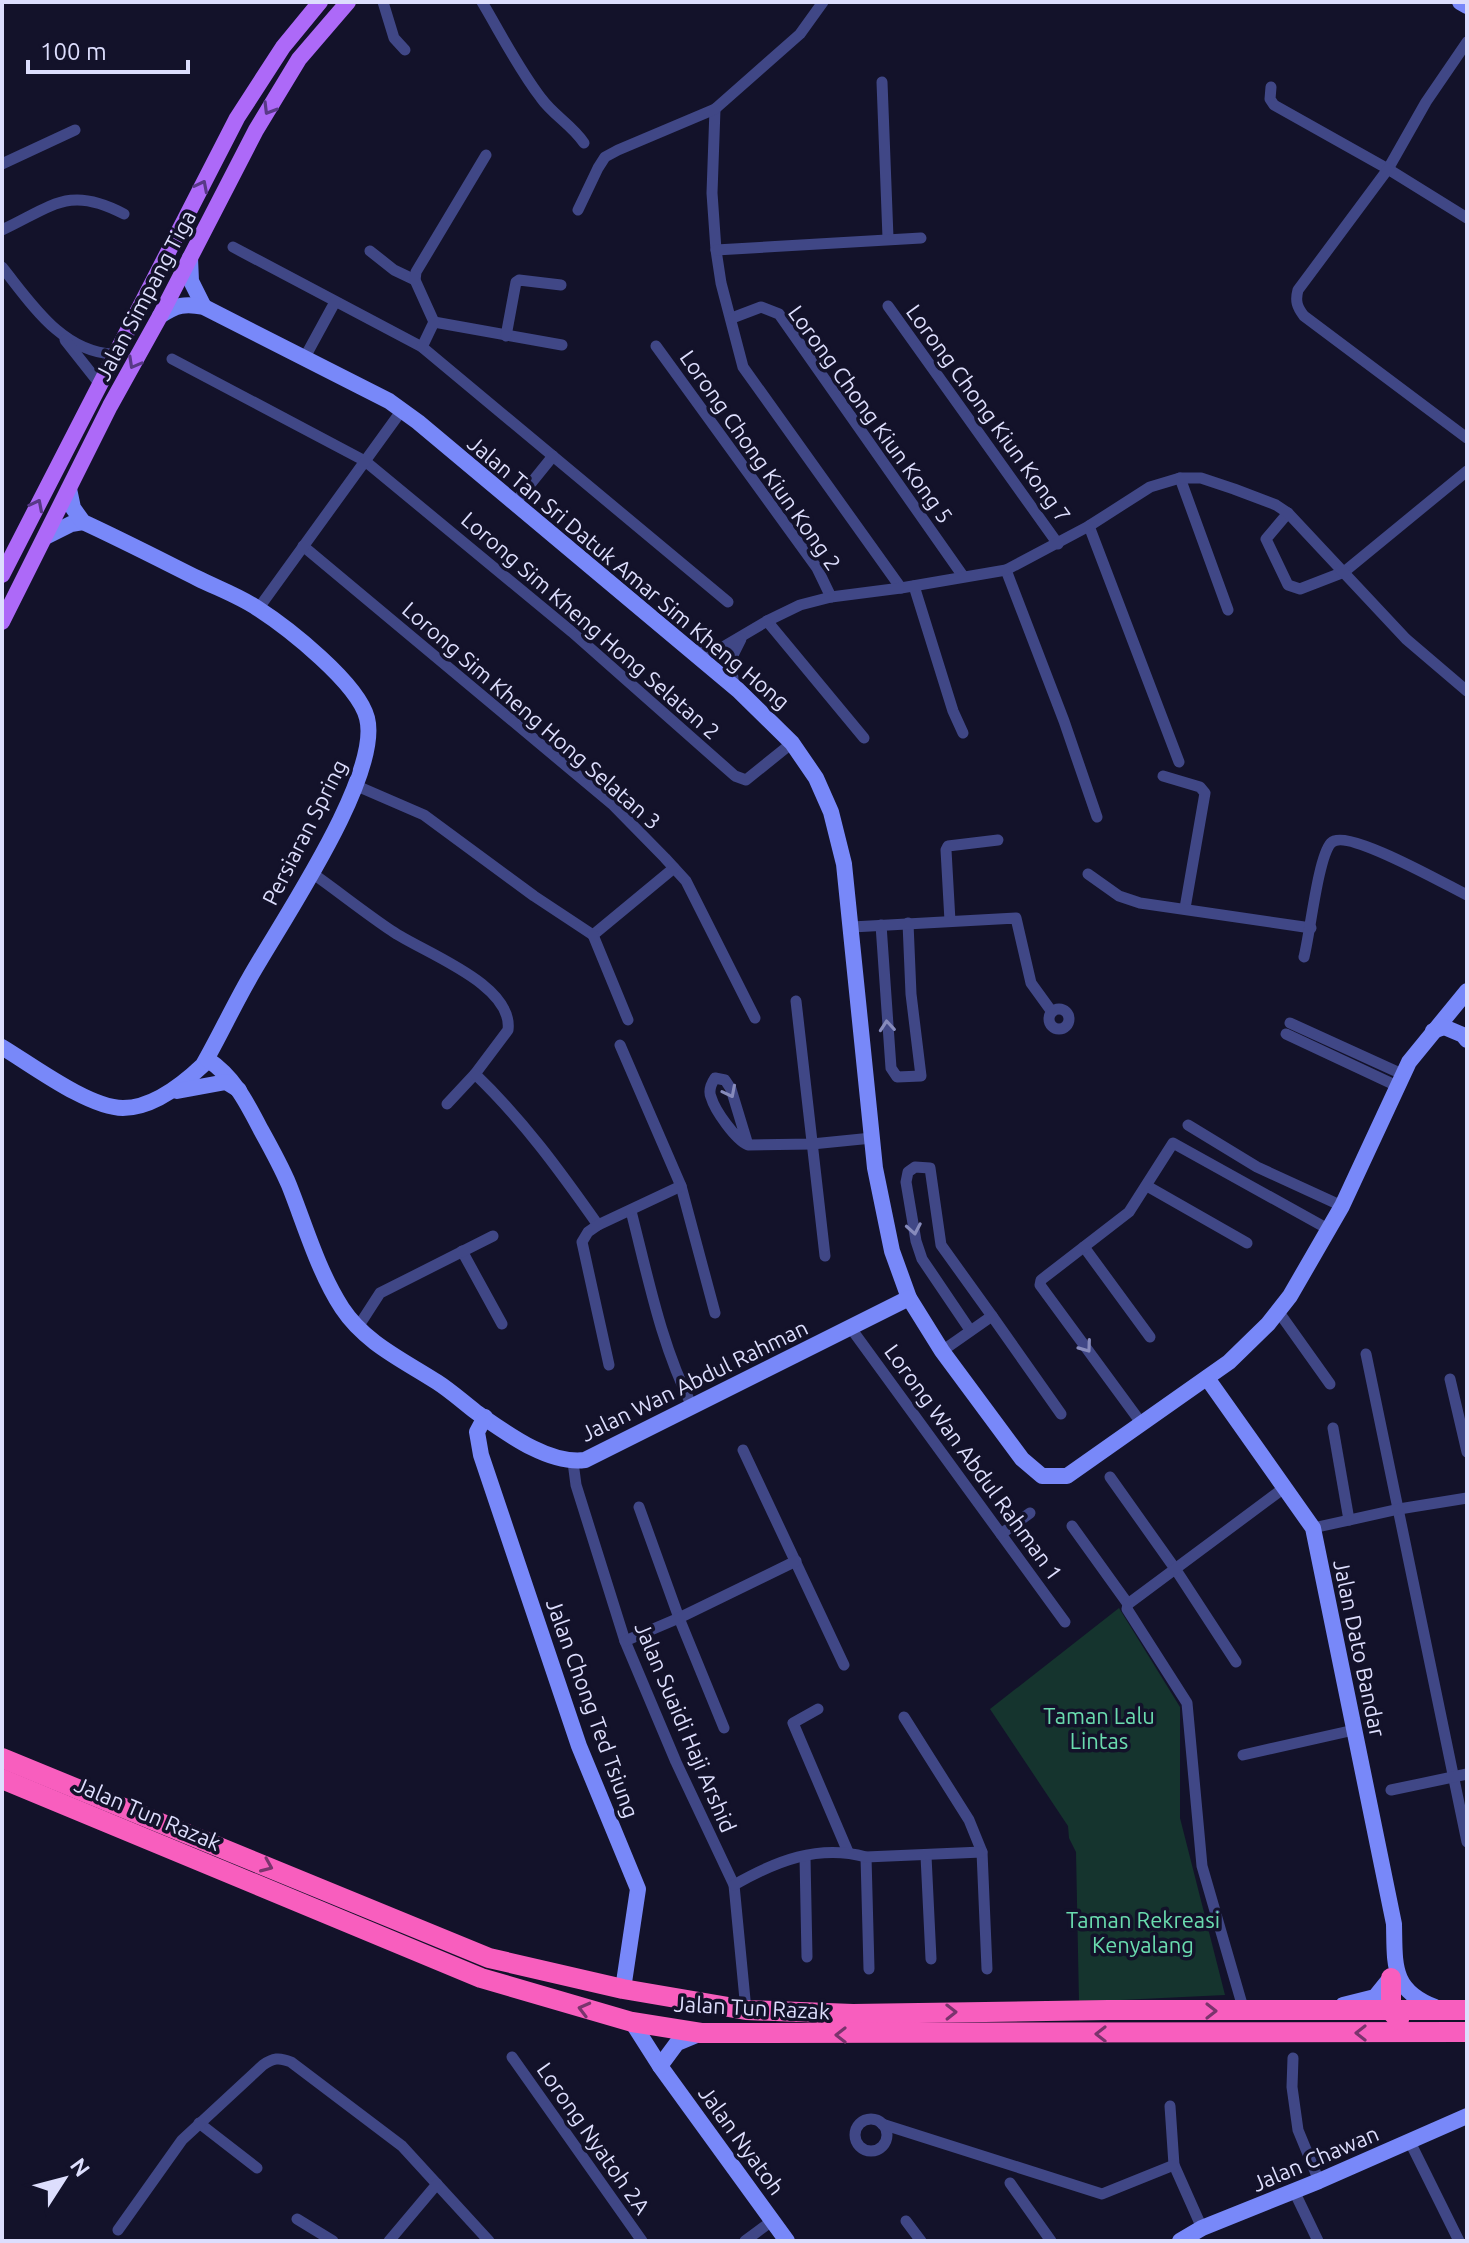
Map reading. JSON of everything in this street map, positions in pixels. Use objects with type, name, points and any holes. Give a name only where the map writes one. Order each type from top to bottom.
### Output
[{"type":"highway","points":[[2,1744],[38,1760],[84,1791]]},
{"type":"highway","points":[[2,1758],[35,1781]]},
{"type":"highway","points":[[2,1779],[35,1781]]},
{"type":"highway","name":"Jalan Tun Razak","points":[[35,1781],[84,1791],[489,1958],[623,1989],[746,2010],[853,2014],[1467,2010]]},
{"type":"highway","name":"Jalan Tun Razak","points":[[35,1781],[71,1807],[481,1978],[632,2022],[701,2033],[1467,2032]]},
{"type":"highway","points":[[2,1792],[27,1801],[71,1807]]},
{"type":"highway","points":[[1393,1968],[1391,2011],[1400,2021],[1467,2023]]},
{"type":"main road","name":"Jalan Simpang Tiga","points":[[2,575],[237,118],[283,47],[320,2]]},
{"type":"main road","name":"Jalan Simpang Tiga","points":[[2,622],[110,406],[256,130],[299,59],[348,2]]},
{"type":"street","points":[[383,2],[394,38],[405,50]]},
{"type":"street","points":[[482,2],[543,101],[578,133],[584,143]]},
{"type":"street","points":[[578,210],[605,157],[715,109],[800,34],[823,2]]},
{"type":"street","points":[[1460,2],[1467,6]]},
{"type":"street","points":[[1467,42],[1426,102],[1388,169],[1298,290],[1297,307],[1304,316],[1467,438]]},
{"type":"street","points":[[882,82],[888,238]]},
{"type":"street","points":[[1271,87],[1270,99],[1287,114],[1388,169],[1467,218]]},
{"type":"street","points":[[715,109],[712,193],[716,250],[721,283],[743,367],[901,588]]},
{"type":"street","points":[[2,164],[75,130]]},
{"type":"street","points":[[415,280],[422,258],[486,155]]},
{"type":"street","points":[[2,230],[69,199],[100,201],[124,214]]},
{"type":"street","points":[[716,250],[921,238]]},
{"type":"street","points":[[233,247],[422,347],[728,602]]},
{"type":"street","points":[[370,251],[394,270],[415,280],[434,322],[422,347]]},
{"type":"street","points":[[190,258],[191,281],[204,307]]},
{"type":"street","points":[[2,267],[99,383]]},
{"type":"street","points":[[506,336],[516,282],[561,285]]},
{"type":"street","points":[[305,357],[335,302]]},
{"type":"street","points":[[160,316],[172,307],[185,303],[204,307]]},
{"type":"street","name":"Lorong Chong Kiun Kong 7","points":[[888,306],[1058,544]]},
{"type":"street","name":"Jalan Tan Sri Datuk Amar Sim Kheng Hong","points":[[204,307],[402,410],[738,690],[792,743],[816,778],[831,812],[844,864],[872,1138],[881,1208],[892,1251],[909,1298],[942,1351],[1022,1459],[1042,1476],[1067,1476],[1142,1424],[1229,1362],[1278,1311],[1290,1296],[1342,1206],[1399,1080],[1433,1031],[1467,991]]},
{"type":"street","name":"Lorong Chong Kiun Kong 5","points":[[732,318],[761,307],[779,314],[963,576]]},
{"type":"street","points":[[434,322],[562,345]]},
{"type":"street","points":[[62,336],[100,354],[113,354]]},
{"type":"street","name":"Lorong Chong Kiun Kong 2","points":[[656,346],[817,568],[831,597]]},
{"type":"street","points":[[172,359],[365,461]]},
{"type":"street","points":[[258,609],[402,410]]},
{"type":"street","points":[[515,503],[553,456]]},
{"type":"street","name":"Lorong Sim Kheng Hong Selatan 2","points":[[365,461],[572,632],[735,776],[746,780],[792,743]]},
{"type":"street","points":[[1288,513],[1266,539],[1288,585],[1300,589],[1344,572],[1467,471]]},
{"type":"street","points":[[686,647],[705,652],[718,650],[800,605],[831,597],[1006,570],[1058,544],[1150,487],[1180,478],[1201,478],[1276,505],[1288,513],[1406,639],[1467,691]]},
{"type":"street","points":[[1180,478],[1228,610]]},
{"type":"street","points":[[45,537],[71,524],[83,522],[73,508],[69,489]]},
{"type":"street","name":"Persiaran Spring","points":[[83,522],[258,609],[353,689],[362,704],[369,732],[368,748],[357,786],[312,873],[247,982],[207,1059]]},
{"type":"street","points":[[1089,526],[1179,762]]},
{"type":"street","name":"Lorong Sim Kheng Hong Selatan 3","points":[[303,546],[612,804],[674,868],[686,881],[755,1018]]},
{"type":"street","points":[[1006,570],[1097,817]]},
{"type":"street","points":[[914,586],[953,711],[963,733]]},
{"type":"street","points":[[767,621],[864,738]]},
{"type":"street","points":[[738,690],[729,663],[733,650],[747,632]]},
{"type":"street","points":[[1163,776],[1196,785],[1205,793],[1185,908]]},
{"type":"street","points":[[357,786],[424,815],[593,935],[628,1020]]},
{"type":"street","points":[[1304,957],[1322,867],[1330,844],[1335,840],[1343,839],[1384,853],[1467,895]]},
{"type":"street","points":[[950,921],[948,846],[998,840]]},
{"type":"street","points":[[593,935],[674,868]]},
{"type":"street","points":[[312,873],[392,932],[450,962],[499,1000],[506,1010],[508,1030],[475,1074],[447,1104]]},
{"type":"street","points":[[1088,874],[1127,899],[1311,928]]},
{"type":"street","points":[[852,927],[1016,918],[1031,983],[1052,1012]]},
{"type":"street","points":[[881,925],[891,1068],[897,1077],[921,1076],[911,994],[908,923]]},
{"type":"street","points":[[796,1001],[825,1256]]},
{"type":"street","points":[[233,1010],[224,1049],[236,1084]]},
{"type":"street","points":[[1433,1031],[1444,1027],[1467,1040]]},
{"type":"street","points":[[1288,1029],[1399,1080]]},
{"type":"street","points":[[620,1045],[681,1186],[715,1313]]},
{"type":"street","points":[[2,1047],[84,1096],[111,1107],[134,1107],[167,1093],[193,1075],[207,1059]]},
{"type":"street","name":"Jalan Wan Abdul Rahman","points":[[207,1059],[236,1084],[287,1182],[332,1291],[358,1327],[388,1353],[489,1420],[541,1450],[573,1462],[585,1460],[909,1298]]},
{"type":"street","points":[[475,1074],[510,1107],[553,1160],[598,1225]]},
{"type":"street","points":[[748,1145],[731,1089],[725,1080],[715,1078],[710,1086],[710,1097],[739,1142],[748,1145],[812,1144],[872,1138]]},
{"type":"street","points":[[167,1093],[226,1082],[236,1084]]},
{"type":"street","points":[[1188,1125],[1257,1167],[1342,1206]]},
{"type":"street","points":[[1142,1424],[1040,1285],[1045,1276],[1129,1212],[1173,1143],[1328,1229]]},
{"type":"street","points":[[970,1330],[927,1268],[918,1249],[906,1182],[908,1172],[915,1167],[930,1168],[941,1245],[1061,1414]]},
{"type":"street","points":[[609,1365],[582,1242],[588,1232],[598,1225],[681,1186]]},
{"type":"street","points":[[1147,1186],[1247,1243]]},
{"type":"street","points":[[631,1211],[665,1342],[678,1379],[692,1406]]},
{"type":"street","points":[[358,1327],[380,1293],[493,1236]]},
{"type":"street","points":[[1084,1247],[1150,1337]]},
{"type":"street","points":[[462,1251],[502,1324]]},
{"type":"street","points":[[1278,1311],[1330,1384]]},
{"type":"street","points":[[942,1351],[992,1316]]},
{"type":"street","name":"Lorong Wan Abdul Rahman 1","points":[[850,1327],[1065,1622]]},
{"type":"street","points":[[1366,1354],[1467,1842]]},
{"type":"street","name":"Jalan Dato Bandar","points":[[1207,1378],[1313,1528],[1394,1924],[1393,1968]]},
{"type":"street","points":[[1450,1379],[1467,1452]]},
{"type":"street","name":"Jalan Chong Ted Tsiung","points":[[454,1395],[478,1445],[579,1746],[638,1889],[623,1989]]},
{"type":"street","points":[[478,1445],[489,1420]]},
{"type":"street","points":[[1333,1428],[1349,1520]]},
{"type":"street","points":[[743,1450],[844,1665]]},
{"type":"street","name":"Jalan Suaidi Haji Arshid","points":[[573,1462],[576,1485],[625,1641],[676,1762],[734,1885],[746,2010]]},
{"type":"street","points":[[1110,1477],[1236,1662]]},
{"type":"street","points":[[1128,1604],[1284,1488]]},
{"type":"street","points":[[1313,1528],[1467,1498]]},
{"type":"street","points":[[639,1507],[679,1618],[724,1728]]},
{"type":"street","points":[[1001,1534],[1030,1513]]},
{"type":"street","points":[[1072,1526],[1128,1604],[1129,1614],[1187,1703],[1199,1851],[1244,2011]]},
{"type":"street","points":[[625,1641],[796,1561]]},
{"type":"street","points":[[818,1709],[793,1723],[848,1852]]},
{"type":"street","points":[[904,1717],[969,1820],[982,1852],[987,1969]]},
{"type":"street","points":[[1243,1755],[1354,1730]]},
{"type":"street","points":[[1391,1790],[1467,1774]]},
{"type":"street","points":[[734,1885],[786,1859],[848,1852],[866,1857],[982,1852]]},
{"type":"street","points":[[926,1856],[931,1959]]},
{"type":"street","points":[[805,1857],[807,1957]]},
{"type":"street","points":[[866,1857],[869,1969]]},
{"type":"street","points":[[1314,2011],[1375,1997],[1393,1968],[1416,1999],[1445,2010]]},
{"type":"street","name":"Jalan Nyatoh","points":[[632,2022],[660,2066],[787,2241]]},
{"type":"street","points":[[660,2066],[677,2043],[701,2033]]},
{"type":"street","name":"Lorong Nyatoh 2A","points":[[512,2057],[642,2241]]},
{"type":"street","points":[[118,2230],[182,2140],[263,2065],[271,2059],[281,2058],[291,2062],[392,2138],[489,2241]]},
{"type":"street","points":[[1293,2058],[1292,2087],[1298,2130],[1319,2181]]},
{"type":"street","points":[[1170,2106],[1174,2165],[1202,2228]]},
{"type":"street","name":"Jalan Chawan","points":[[1180,2241],[1202,2228],[1467,2116]]},
{"type":"street","points":[[199,2123],[257,2168]]},
{"type":"street","points":[[882,2124],[1102,2194],[1174,2165]]},
{"type":"street","points":[[1410,2142],[1459,2241]]},
{"type":"street","points":[[1010,2183],[1051,2241]]},
{"type":"street","points":[[389,2241],[437,2184]]},
{"type":"street","points":[[1294,2191],[1318,2241]]},
{"type":"street","points":[[297,2219],[333,2241]]},
{"type":"street","points":[[745,2241],[773,2220]]},
{"type":"street","points":[[906,2221],[921,2241]]},
{"type":"green space","points":[[1119,1608],[1180,1707],[1180,1818],[1225,1995],[1079,2002],[1076,1852],[1069,1838],[1068,1826],[990,1709]]},
{"type":"park label","name":"Taman Lalu Lintas","points":[[1099,1728]]},
{"type":"park label","name":"Taman Rekreasi Kenyalang","points":[[1143,1932]]}]
